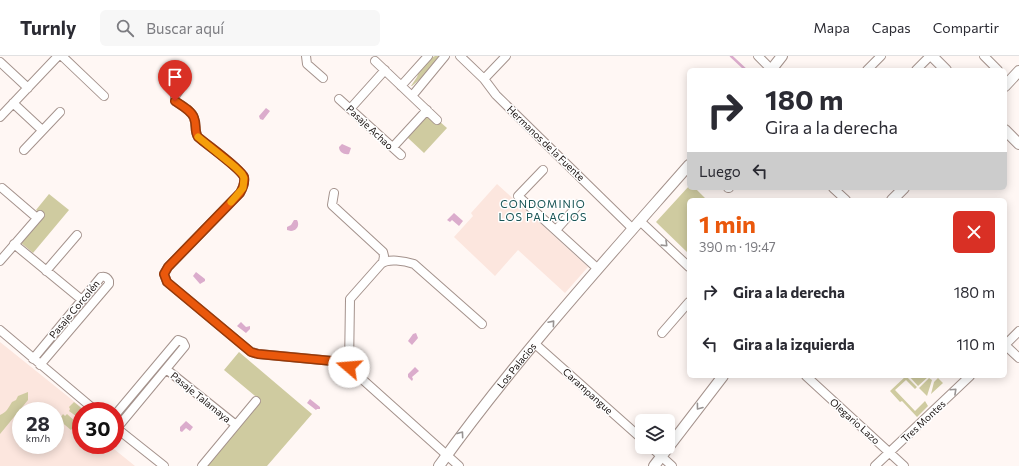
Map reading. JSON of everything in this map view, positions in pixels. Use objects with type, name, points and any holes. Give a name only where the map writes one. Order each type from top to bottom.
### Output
[{"type":"main road","points":[[773,68],[782,56]]},
{"type":"main road","points":[[931,56],[944,68]]},
{"type":"main road","points":[[1007,81],[1019,71]]},
{"type":"main road","points":[[1007,132],[1019,144]]},
{"type":"main road","name":"Los Palacios","points":[[439,466],[483,406],[534,343],[687,167]]},
{"type":"main road","points":[[894,198],[902,190]]},
{"type":"main road","points":[[654,466],[721,378]]},
{"type":"street","points":[[0,117],[58,56]]},
{"type":"street","points":[[62,56],[104,96]]},
{"type":"street","points":[[306,56],[307,64],[323,78]]},
{"type":"street","points":[[401,86],[428,56]]},
{"type":"street","points":[[412,96],[445,56]]},
{"type":"street","name":"Hermanos de la Fuente","points":[[460,56],[484,79],[496,95],[633,229]]},
{"type":"street","points":[[484,79],[506,56]]},
{"type":"street","points":[[758,56],[769,68]]},
{"type":"street","points":[[869,68],[881,56]]},
{"type":"street","points":[[918,68],[931,56]]},
{"type":"street","points":[[984,56],[996,68]]},
{"type":"street","points":[[375,60],[437,120]]},
{"type":"street","points":[[0,62],[28,88]]},
{"type":"street","points":[[350,108],[384,70]]},
{"type":"street","points":[[180,89],[176,93],[175,101],[192,114],[194,118],[196,135],[239,170],[244,178],[244,184],[240,193],[168,267],[164,274],[167,282],[251,352],[258,354],[343,362],[459,466]]},
{"type":"street","name":"Pasaje Achao","points":[[340,99],[401,155]]},
{"type":"street","points":[[13,103],[42,130]]},
{"type":"street","points":[[393,147],[427,110]]},
{"type":"street","points":[[24,150],[60,112]]},
{"type":"street","points":[[543,170],[518,196],[598,269]]},
{"type":"street","points":[[1,257],[38,216],[2,188]]},
{"type":"street","points":[[835,190],[844,198]]},
{"type":"street","points":[[334,193],[332,205],[383,252],[384,256],[383,262],[350,299],[349,367]]},
{"type":"street","points":[[556,230],[579,204]]},
{"type":"street","points":[[640,221],[687,265]]},
{"type":"street","points":[[46,271],[77,235]]},
{"type":"street","points":[[14,244],[82,300]]},
{"type":"street","points":[[383,262],[409,262],[414,264],[482,324]]},
{"type":"street","name":"Pasaje Corcolén","points":[[32,359],[101,277],[104,276],[107,278],[109,284],[40,365]]},
{"type":"street","points":[[662,334],[687,304]]},
{"type":"street","points":[[0,330],[32,359],[85,402]]},
{"type":"street","points":[[1007,343],[1019,331]]},
{"type":"street","points":[[124,404],[178,340],[185,343],[185,346],[124,419]]},
{"type":"street","name":"Carampangue","points":[[534,343],[635,433]]},
{"type":"street","points":[[1007,347],[1019,358]]},
{"type":"street","name":"Pasaje Talamaya","points":[[166,369],[236,425]]},
{"type":"street","name":"Olegario Lazo","points":[[808,378],[904,466]]},
{"type":"street","name":"Tres Montes","points":[[875,466],[968,378]]},
{"type":"street","points":[[202,466],[256,401]]},
{"type":"street","points":[[124,434],[164,466]]},
{"type":"street","points":[[660,454],[672,466]]},
{"type":"shaded area","points":[[440,56],[429,71],[411,86],[419,71],[431,58]]},
{"type":"shaded area","points":[[266,108],[270,111],[263,120],[260,119],[259,116]]},
{"type":"shaded area","points":[[425,115],[439,121],[447,128],[424,153],[407,137]]},
{"type":"shaded area","points":[[342,144],[351,148],[349,154],[344,154],[341,152],[339,147]]},
{"type":"shaded area","points":[[497,184],[588,267],[565,293],[518,250],[495,276],[454,237],[473,216],[471,213]]},
{"type":"shaded area","points":[[687,188],[687,190],[697,190],[705,198],[687,198],[687,252],[656,222]]},
{"type":"shaded area","points":[[49,194],[69,210],[33,253],[20,242],[43,215],[36,210]]},
{"type":"shaded area","points":[[454,213],[463,221],[459,226],[452,220],[450,222],[447,220]]},
{"type":"shaded area","points":[[294,220],[297,220],[298,224],[295,230],[287,230],[287,227],[291,225]]},
{"type":"shaded area","points":[[196,272],[205,279],[205,281],[200,284],[193,276]]},
{"type":"shaded area","points":[[241,322],[246,327],[250,326],[250,329],[246,333],[237,326]]},
{"type":"shaded area","points":[[416,333],[418,338],[412,345],[408,341],[413,334]]},
{"type":"shaded area","points":[[0,342],[75,402],[72,402],[72,454],[120,454],[135,466],[0,466]]},
{"type":"shaded area","points":[[239,352],[312,414],[267,466],[206,466],[261,401],[224,370]]},
{"type":"shaded area","points":[[415,367],[419,371],[412,377],[412,381],[408,377],[408,374]]},
{"type":"shaded area","points":[[904,378],[908,378],[917,387],[915,389],[906,380],[895,390],[915,411],[925,401],[928,406],[917,417],[890,391]]},
{"type":"shaded area","points":[[911,378],[927,378],[918,386]]},
{"type":"shaded area","points":[[929,378],[932,380],[927,396],[919,388]]},
{"type":"shaded area","points":[[938,378],[943,383],[931,394],[934,382]]},
{"type":"shaded area","points":[[28,392],[28,400],[26,402],[12,402],[16,400],[18,396]]},
{"type":"shaded area","points":[[310,399],[320,407],[320,409],[316,410],[307,403]]},
{"type":"shaded area","points":[[12,402],[12,419],[0,434],[0,415],[6,411]]},
{"type":"shaded area","points":[[72,404],[72,413],[69,411],[69,407]]},
{"type":"shaded area","points":[[67,414],[72,418],[71,430],[64,424],[64,415],[65,416]]},
{"type":"shaded area","points":[[186,421],[193,427],[190,431],[186,428],[182,432],[180,431],[180,427]]},
{"type":"waterway","points":[[731,56],[744,68]]},
{"type":"slow traffic","points":[[198,137],[242,174],[244,178],[243,188],[231,202]]},
{"type":"district","name":"CONDOMINIO LOS PALACIOS","points":[[543,210]]},
{"type":"route","points":[[175,101],[192,114],[195,123],[196,135],[239,170],[244,178],[244,184],[240,193],[168,267],[164,274],[167,282],[251,352],[258,354],[343,362],[349,367]]}]
